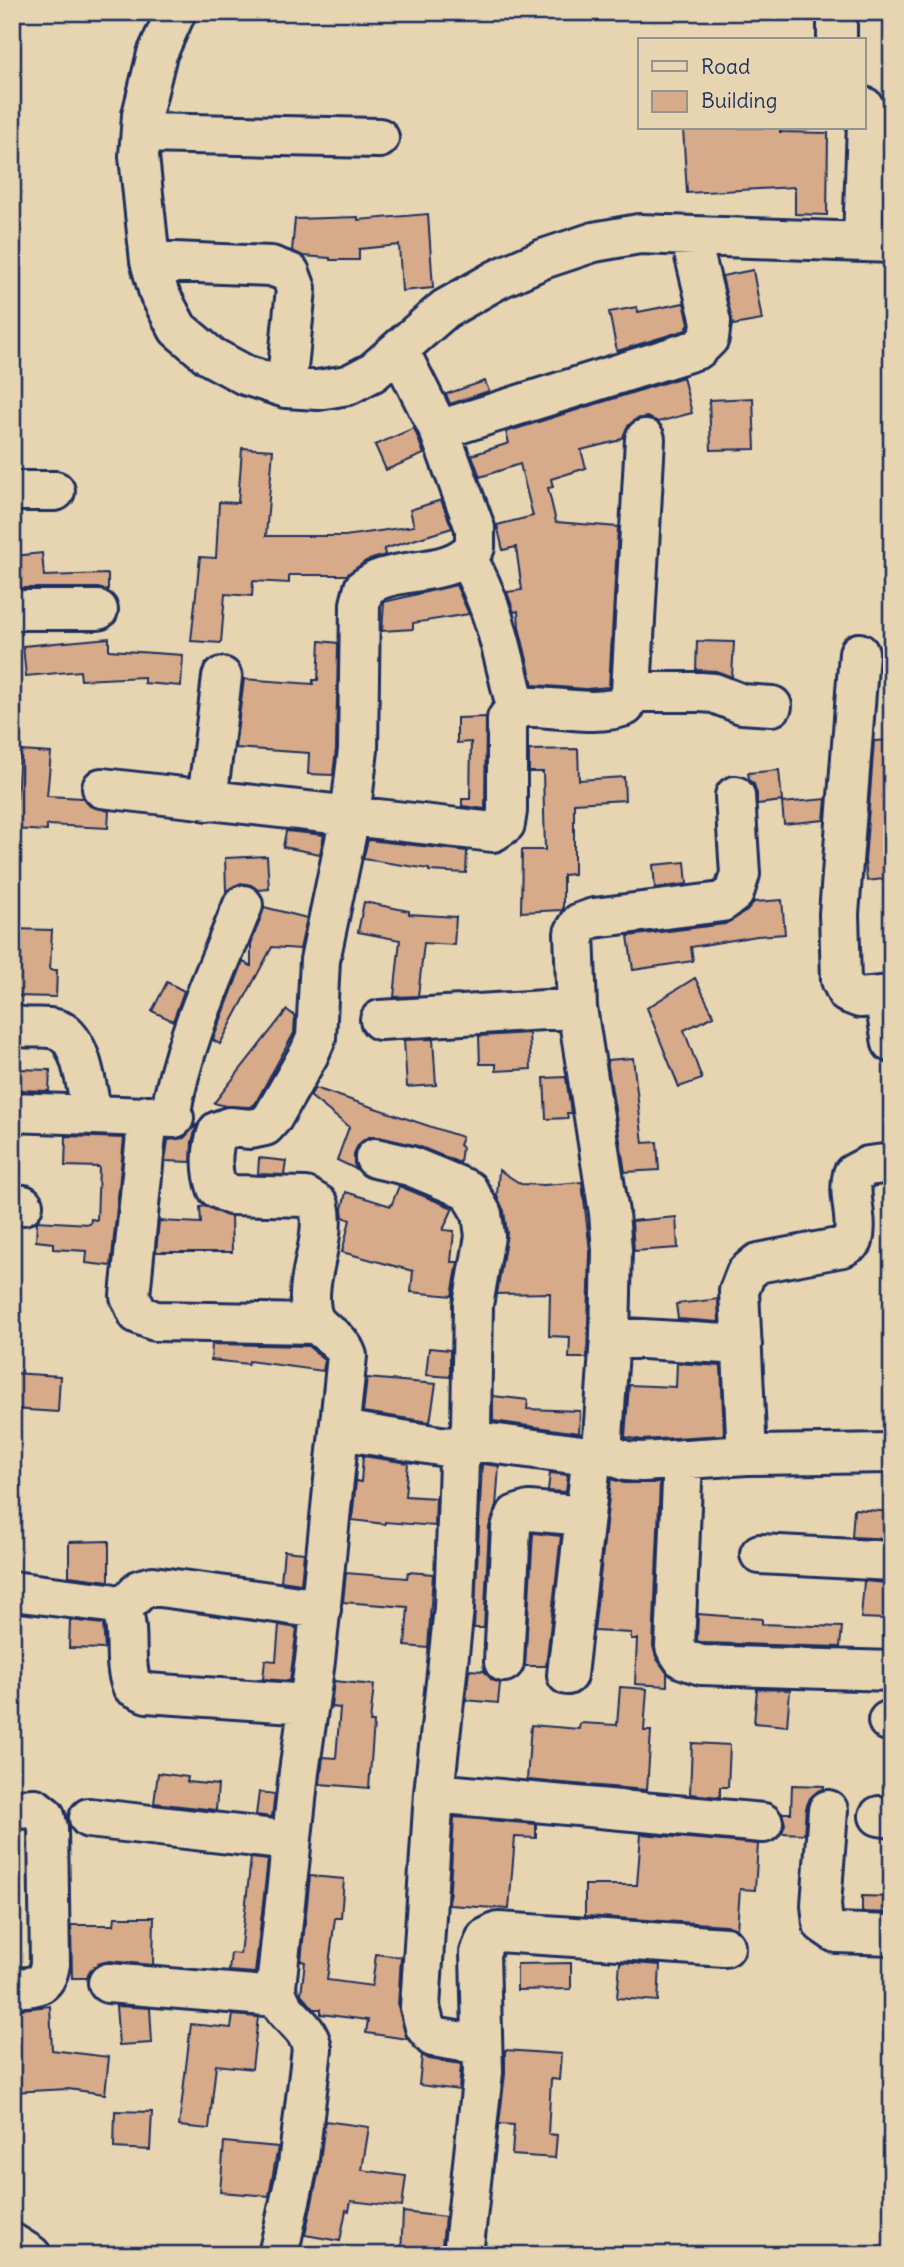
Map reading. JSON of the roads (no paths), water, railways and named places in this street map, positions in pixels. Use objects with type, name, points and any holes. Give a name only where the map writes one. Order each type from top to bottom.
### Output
[{"type":"street","points":[[176,12],[149,83],[139,156],[150,261],[159,293],[178,329],[210,356],[245,375],[286,388],[318,390],[348,385],[373,372],[445,309],[498,279],[543,259],[594,242],[639,234],[877,242],[866,118]]},
{"type":"street","points":[[837,12],[837,38]]},
{"type":"street","points":[[141,133],[379,138]]},
{"type":"street","points":[[439,430],[698,349],[709,338],[710,322],[690,236]]},
{"type":"street","points":[[150,261],[271,266],[290,273],[296,289],[286,388]]},
{"type":"street","points":[[12,1112],[159,1116],[196,1122],[218,1131],[229,1127],[251,1129],[265,1126],[273,1116],[309,1054],[318,1023],[317,988],[320,960],[350,817],[358,750],[360,604],[364,589],[378,580],[442,567],[467,557],[475,547],[475,528],[439,430],[399,350]]},
{"type":"street","points":[[102,789],[493,832],[505,824],[507,719],[516,707],[535,705],[609,712],[625,706],[631,692],[645,439]]},
{"type":"street","points":[[12,491],[55,491]]},
{"type":"street","points":[[467,557],[489,601],[516,707]]},
{"type":"street","points":[[12,610],[98,611]]},
{"type":"street","points":[[859,653],[839,914],[841,980],[847,993],[860,998],[888,996],[892,1043]]},
{"type":"street","points":[[208,801],[222,677]]},
{"type":"street","points":[[631,692],[714,693],[741,704],[772,706]]},
{"type":"street","points":[[567,1675],[594,1453],[603,1437],[610,1337],[612,1250],[609,1213],[577,1008],[574,933],[580,923],[594,918],[722,902],[734,893],[740,874],[735,796]]},
{"type":"street","points":[[243,905],[176,1081],[159,1116],[130,1296],[138,1314],[155,1321],[315,1324],[343,1344],[347,1356],[321,1609],[291,1841],[277,1997],[281,2007],[305,2031],[311,2040],[312,2049],[298,2165],[278,2255]]},
{"type":"street","points":[[380,1020],[577,1008]]},
{"type":"street","points":[[12,1024],[22,1028],[55,1028],[68,1034],[76,1046],[92,1115]]},
{"type":"street","points":[[218,1131],[214,1142],[213,1175],[217,1188],[231,1195],[306,1197],[319,1205],[322,1220],[311,1308],[315,1324]]},
{"type":"street","points":[[375,1158],[410,1166],[468,1190],[482,1214],[485,1237],[473,1305],[471,1428],[459,1463],[454,1608],[434,1793],[420,2007],[425,2027],[433,2036],[481,2045]]},
{"type":"street","points":[[747,1455],[739,1291],[746,1273],[758,1264],[843,1247],[853,1241],[857,1228],[850,1185],[853,1174],[868,1166],[892,1163]]},
{"type":"street","points":[[610,1337],[742,1345]]},
{"type":"street","points":[[340,1430],[446,1447],[482,1443],[594,1453],[625,1461],[642,1462],[747,1455],[892,1453]]},
{"type":"street","points":[[683,1459],[675,1647],[682,1659],[701,1665],[892,1671]]},
{"type":"street","points":[[504,1662],[511,1528],[516,1515],[529,1511],[585,1516]]},
{"type":"street","points":[[760,1554],[892,1561]]},
{"type":"street","points":[[121,1609],[141,1589],[153,1586],[321,1609]]},
{"type":"street","points":[[12,1591],[108,1603],[121,1609],[126,1621],[127,1672],[132,1686],[147,1693],[309,1704]]},
{"type":"street","points":[[434,1793],[763,1823]]},
{"type":"street","points":[[12,1809],[35,1808],[45,1816],[48,1828],[50,1964],[48,1977],[38,1986],[12,1989]]},
{"type":"street","points":[[828,1811],[821,1905],[823,1924],[836,1933],[892,1935]]},
{"type":"street","points":[[89,1818],[291,1841]]},
{"type":"street","points":[[463,2255],[482,2072],[480,1953],[486,1938],[498,1932],[725,1947]]},
{"type":"street","points":[[108,1983],[277,1997]]},
{"type":"street","points":[[12,2244],[31,2255]]}]
